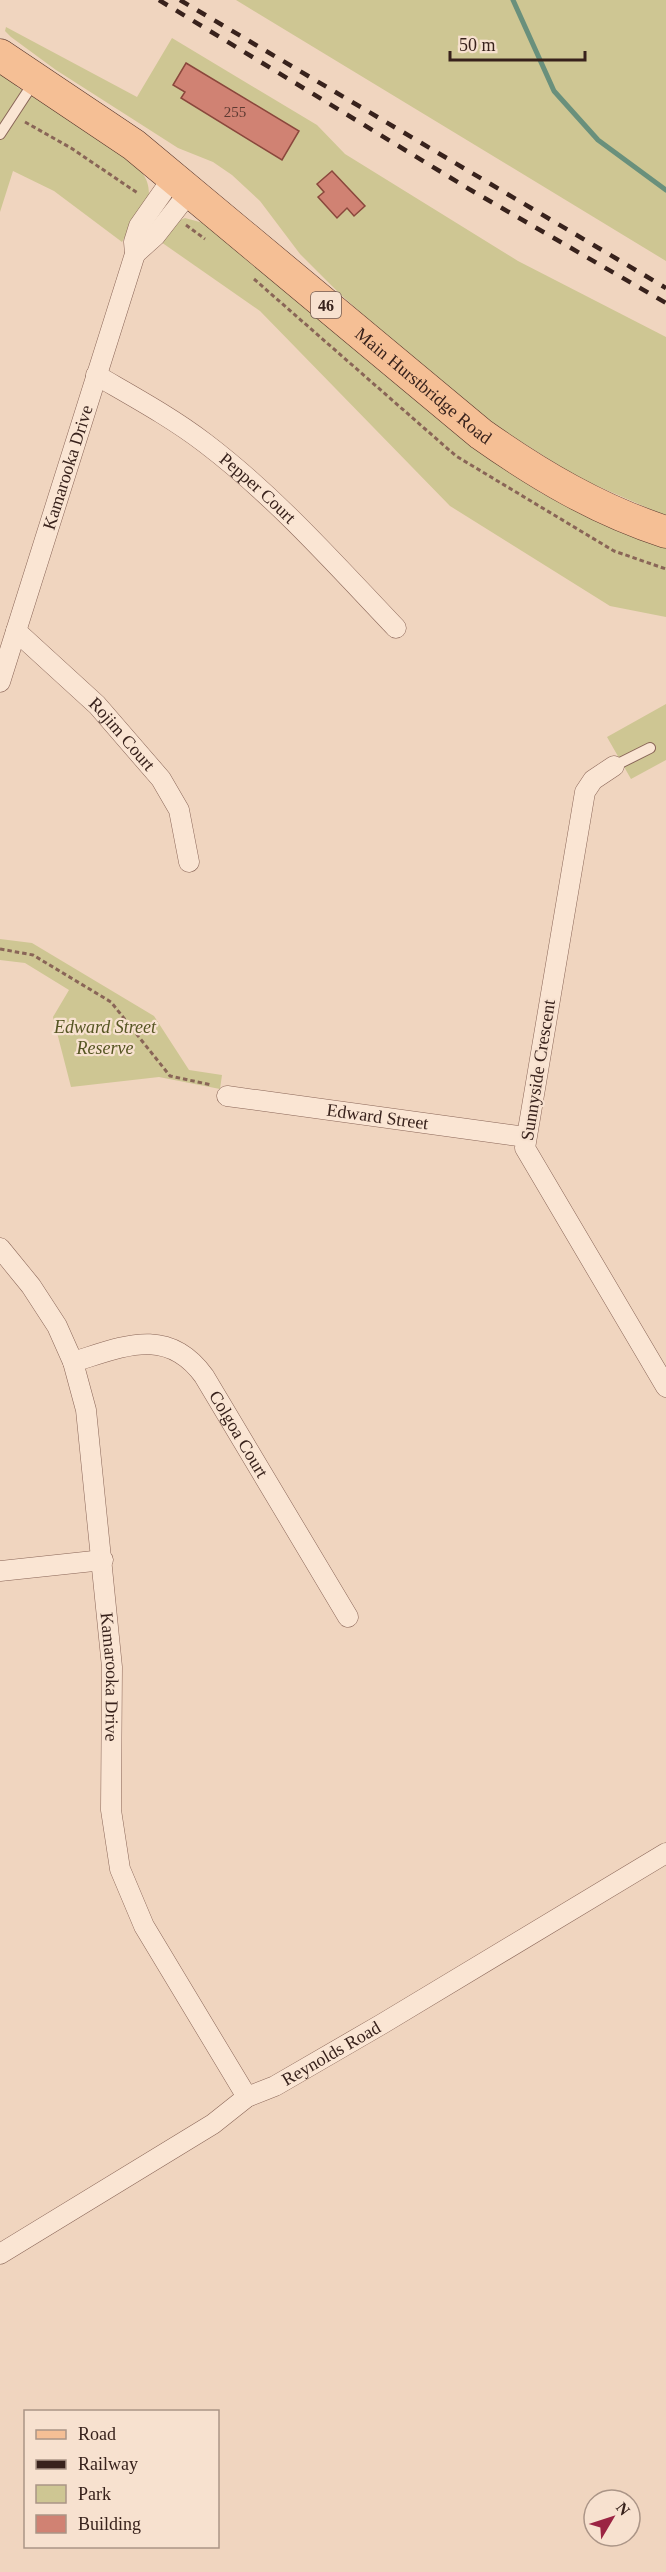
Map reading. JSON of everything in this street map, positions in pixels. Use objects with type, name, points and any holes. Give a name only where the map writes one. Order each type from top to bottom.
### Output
[{"type":"main road","name":"Main Hurstbridge Road","points":[[0,56],[37,78],[134,145],[481,434],[536,472],[572,492],[666,532]]},
{"type":"street","name":"Kamarooka Drive","points":[[0,682],[135,254],[134,242],[137,230],[155,203],[182,183]]},
{"type":"street","name":"Kamarooka Drive","points":[[135,254],[176,219],[182,183]]},
{"type":"street","name":"Pepper Court","points":[[96,375],[184,428],[218,453],[280,507],[396,628]]},
{"type":"street","name":"Rojim Court","points":[[16,631],[97,705],[161,779],[179,810],[189,862]]},
{"type":"street","name":"Sunnyside Crescent","points":[[614,766],[593,780],[585,792],[526,1137],[526,1154],[666,1387]]},
{"type":"street","name":"Edward Street","points":[[228,1094],[526,1137]]},
{"type":"street","name":"Kamarooka Drive","points":[[0,1248],[45,1305],[73,1362],[88,1425],[103,1560],[113,1687],[111,1810],[120,1869],[144,1926],[247,2097]]},
{"type":"street","name":"Colgoa Court","points":[[73,1362],[128,1346],[145,1344],[168,1347],[191,1361],[204,1376],[348,1617]]},
{"type":"street","points":[[0,1571],[103,1560]]},
{"type":"street","name":"Reynolds Road","points":[[0,2254],[213,2124],[247,2097],[275,2086],[382,2024],[666,1853]]},
{"type":"lane","points":[[0,134],[37,78]]},
{"type":"lane","points":[[614,766],[650,748]]},
{"type":"path","points":[[13,115],[71,148],[155,203]]},
{"type":"path","points":[[0,950],[33,956],[111,1002],[170,1076],[228,1094]]},
{"type":"green space","points":[[236,0],[666,0],[666,261]]},
{"type":"green space","points":[[6,27],[137,97],[172,38],[317,125],[345,154],[518,261],[666,337],[666,516],[579,478],[496,426],[339,293],[300,254],[260,201],[232,175],[213,162],[178,148],[56,70],[11,37],[5,31]]},
{"type":"green space","points":[[0,71],[17,87],[120,152],[143,174],[148,185],[149,196],[122,242],[54,191],[13,171],[0,212]]},
{"type":"green space","points":[[185,218],[207,224],[396,384],[500,466],[541,493],[585,515],[666,548],[666,617],[610,606],[450,506],[260,311],[161,242],[180,220]]},
{"type":"green space","points":[[666,704],[666,760],[631,779],[607,737]]},
{"type":"green space","name":"Edward Street Reserve","points":[[0,939],[32,943],[154,1016],[189,1070],[222,1075],[220,1089],[159,1077],[71,1087],[53,1017],[69,990],[25,963],[0,960]]},
{"type":"building","points":[[186,63],[299,131],[282,160],[181,98],[185,92],[173,85]]},
{"type":"building","points":[[332,171],[365,206],[354,216],[347,208],[337,218],[318,197],[324,192],[317,184]]},
{"type":"waterway","points":[[513,0],[554,91],[598,140],[666,190]]},
{"type":"railway","points":[[159,0],[469,189],[666,303]]},
{"type":"railway","points":[[180,0],[666,288]]}]
